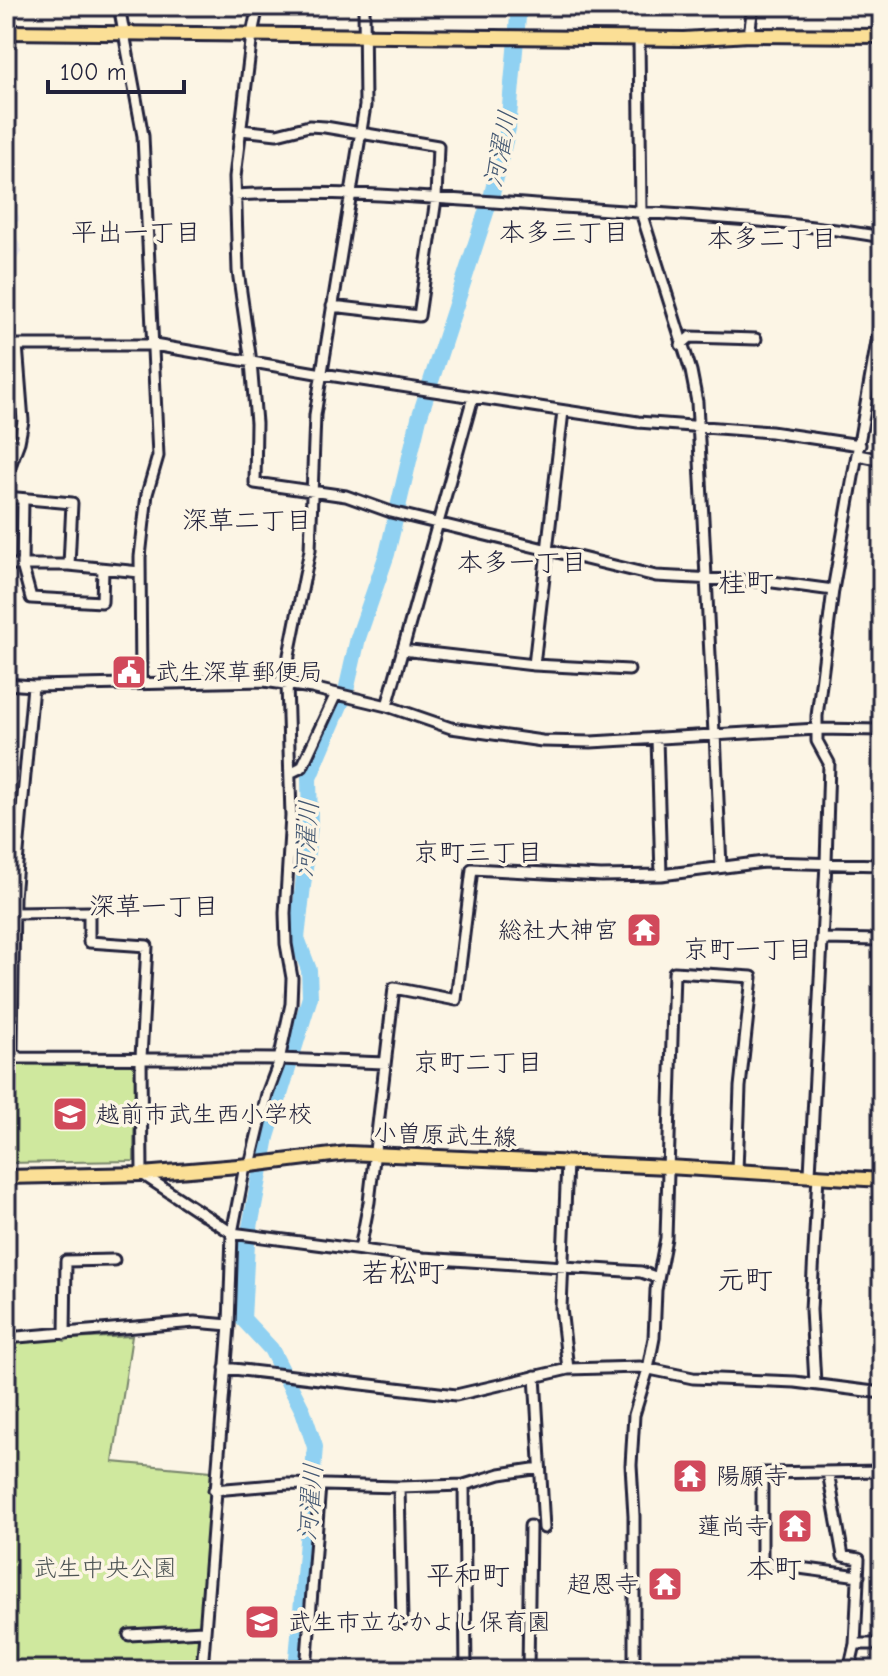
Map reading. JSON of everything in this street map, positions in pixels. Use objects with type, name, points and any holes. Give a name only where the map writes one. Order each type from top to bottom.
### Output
[{"type":"main road","points":[[6,32],[639,38],[882,36]]},
{"type":"main road","name":"小曽原武生線","points":[[6,1177],[142,1174],[253,1165],[326,1154],[375,1154],[814,1174],[882,1180]]},
{"type":"street","points":[[119,6],[143,136],[158,456],[147,494],[140,572],[141,683]]},
{"type":"street","points":[[258,6],[235,177],[238,271],[256,423],[255,483],[346,496],[391,512],[656,576],[773,582],[833,590]]},
{"type":"street","points":[[202,1670],[229,1325],[232,1233],[253,1165],[267,1094],[279,1059],[291,1004],[292,978],[285,913],[291,816],[289,655],[310,550],[315,415],[365,106],[364,6]]},
{"type":"street","points":[[749,35],[753,6]]},
{"type":"street","points":[[639,38],[641,212],[693,381],[698,425],[721,867]]},
{"type":"street","points":[[241,130],[277,134],[309,126],[438,146],[436,199],[419,316],[332,306]]},
{"type":"street","points":[[235,195],[293,192],[641,212],[819,226],[882,237]]},
{"type":"street","points":[[815,1383],[811,1310],[814,1174],[829,763],[817,741],[817,729],[833,590],[882,313]]},
{"type":"street","points":[[681,345],[690,337],[756,339]]},
{"type":"street","points":[[6,345],[154,345],[563,411],[663,424],[698,425],[859,450],[882,460]]},
{"type":"street","points":[[6,477],[23,421],[17,345]]},
{"type":"street","points":[[387,706],[473,397]]},
{"type":"street","points":[[534,665],[563,411]]},
{"type":"street","points":[[6,497],[72,503],[69,565]]},
{"type":"street","points":[[23,499],[22,565],[31,598],[102,602],[103,569]]},
{"type":"street","points":[[6,565],[69,565],[140,572]]},
{"type":"street","points":[[402,650],[534,665],[629,670]]},
{"type":"street","points":[[6,684],[287,683],[387,706],[451,728],[500,737],[566,742],[817,729],[882,730]]},
{"type":"street","points":[[33,686],[10,897],[14,913],[9,1042],[12,1052],[19,1058],[279,1059],[385,1063]]},
{"type":"street","points":[[290,773],[302,767],[336,694]]},
{"type":"street","points":[[657,738],[661,875]]},
{"type":"street","points":[[360,1249],[375,1154],[394,988],[456,1000],[461,980],[472,869],[564,875],[661,875],[764,862],[882,865]]},
{"type":"street","points":[[14,913],[89,912],[89,942],[147,946],[141,1058],[142,1174],[232,1233],[423,1258],[641,1272],[658,1278]]},
{"type":"street","points":[[823,939],[882,940]]},
{"type":"street","points":[[634,1670],[631,1465],[634,1415],[654,1338],[658,1278],[666,1238],[674,972],[752,977],[740,1087],[737,1171]]},
{"type":"street","points":[[567,1162],[560,1267],[561,1319],[568,1369]]},
{"type":"street","points":[[65,1334],[66,1261],[114,1260]]},
{"type":"street","points":[[6,1338],[195,1322],[229,1325]]},
{"type":"street","points":[[225,1368],[456,1395],[568,1369],[648,1369],[693,1378],[815,1383],[882,1393]]},
{"type":"street","points":[[535,1376],[544,1528]]},
{"type":"street","points":[[214,1490],[320,1485],[464,1485],[500,1474],[540,1468]]},
{"type":"street","points":[[859,1576],[762,1563],[762,1473],[882,1471]]},
{"type":"street","points":[[828,1472],[843,1556],[859,1559],[855,1644],[849,1670]]},
{"type":"street","points":[[306,1670],[320,1485]]},
{"type":"street","points":[[464,1485],[466,1670]]},
{"type":"street","points":[[399,1487],[402,1620]]},
{"type":"street","points":[[528,1670],[530,1526]]},
{"type":"street","points":[[129,1635],[203,1631]]},
{"type":"street","points":[[855,1644],[882,1644]]},
{"type":"shaded area","points":[[6,185],[19,217],[19,221],[12,225],[22,251],[6,276]]},
{"type":"green space","name":"越前市武生西小学校","points":[[6,1055],[15,1063],[130,1063],[135,1068],[134,1161],[6,1163]]},
{"type":"green space","name":"武生中央公園","points":[[132,1336],[113,1462],[211,1471],[198,1670],[6,1670],[6,1342]]},
{"type":"waterway","name":"河濯川","points":[[296,1670],[315,1447],[303,1411],[271,1349],[243,1319],[247,1243],[267,1137],[310,997],[309,970],[297,938],[310,825],[309,778],[346,691],[358,638],[387,554],[419,418],[492,194],[508,128],[519,6]]},
{"type":"place","name":"武生深草郵便局","points":[[129,672]]},
{"type":"place","name":"総社大神宮","points":[[644,930]]},
{"type":"place","name":"越前市武生西小学校","points":[[70,1114]]},
{"type":"place","name":"陽願寺","points":[[690,1476]]},
{"type":"place","name":"蓮尚寺","points":[[795,1526]]},
{"type":"place","name":"超恩寺","points":[[665,1584]]},
{"type":"place","name":"武生市立なかよし保育園","points":[[262,1622]]},
{"type":"district","name":"平出一丁目","points":[[136,232]]},
{"type":"district","name":"本多三丁目","points":[[564,232]]},
{"type":"district","name":"本多二丁目","points":[[772,238]]},
{"type":"district","name":"深草二丁目","points":[[247,520]]},
{"type":"district","name":"本多一丁目","points":[[522,562]]},
{"type":"district","name":"桂町","points":[[746,582]]},
{"type":"district","name":"京町三丁目","points":[[478,852]]},
{"type":"district","name":"深草一丁目","points":[[154,906]]},
{"type":"district","name":"京町一丁目","points":[[748,949]]},
{"type":"district","name":"京町二丁目","points":[[478,1062]]},
{"type":"district","name":"若松町","points":[[403,1272]]},
{"type":"district","name":"元町","points":[[745,1279]]},
{"type":"district","name":"本町","points":[[774,1568]]},
{"type":"district","name":"平和町","points":[[468,1575]]}]
